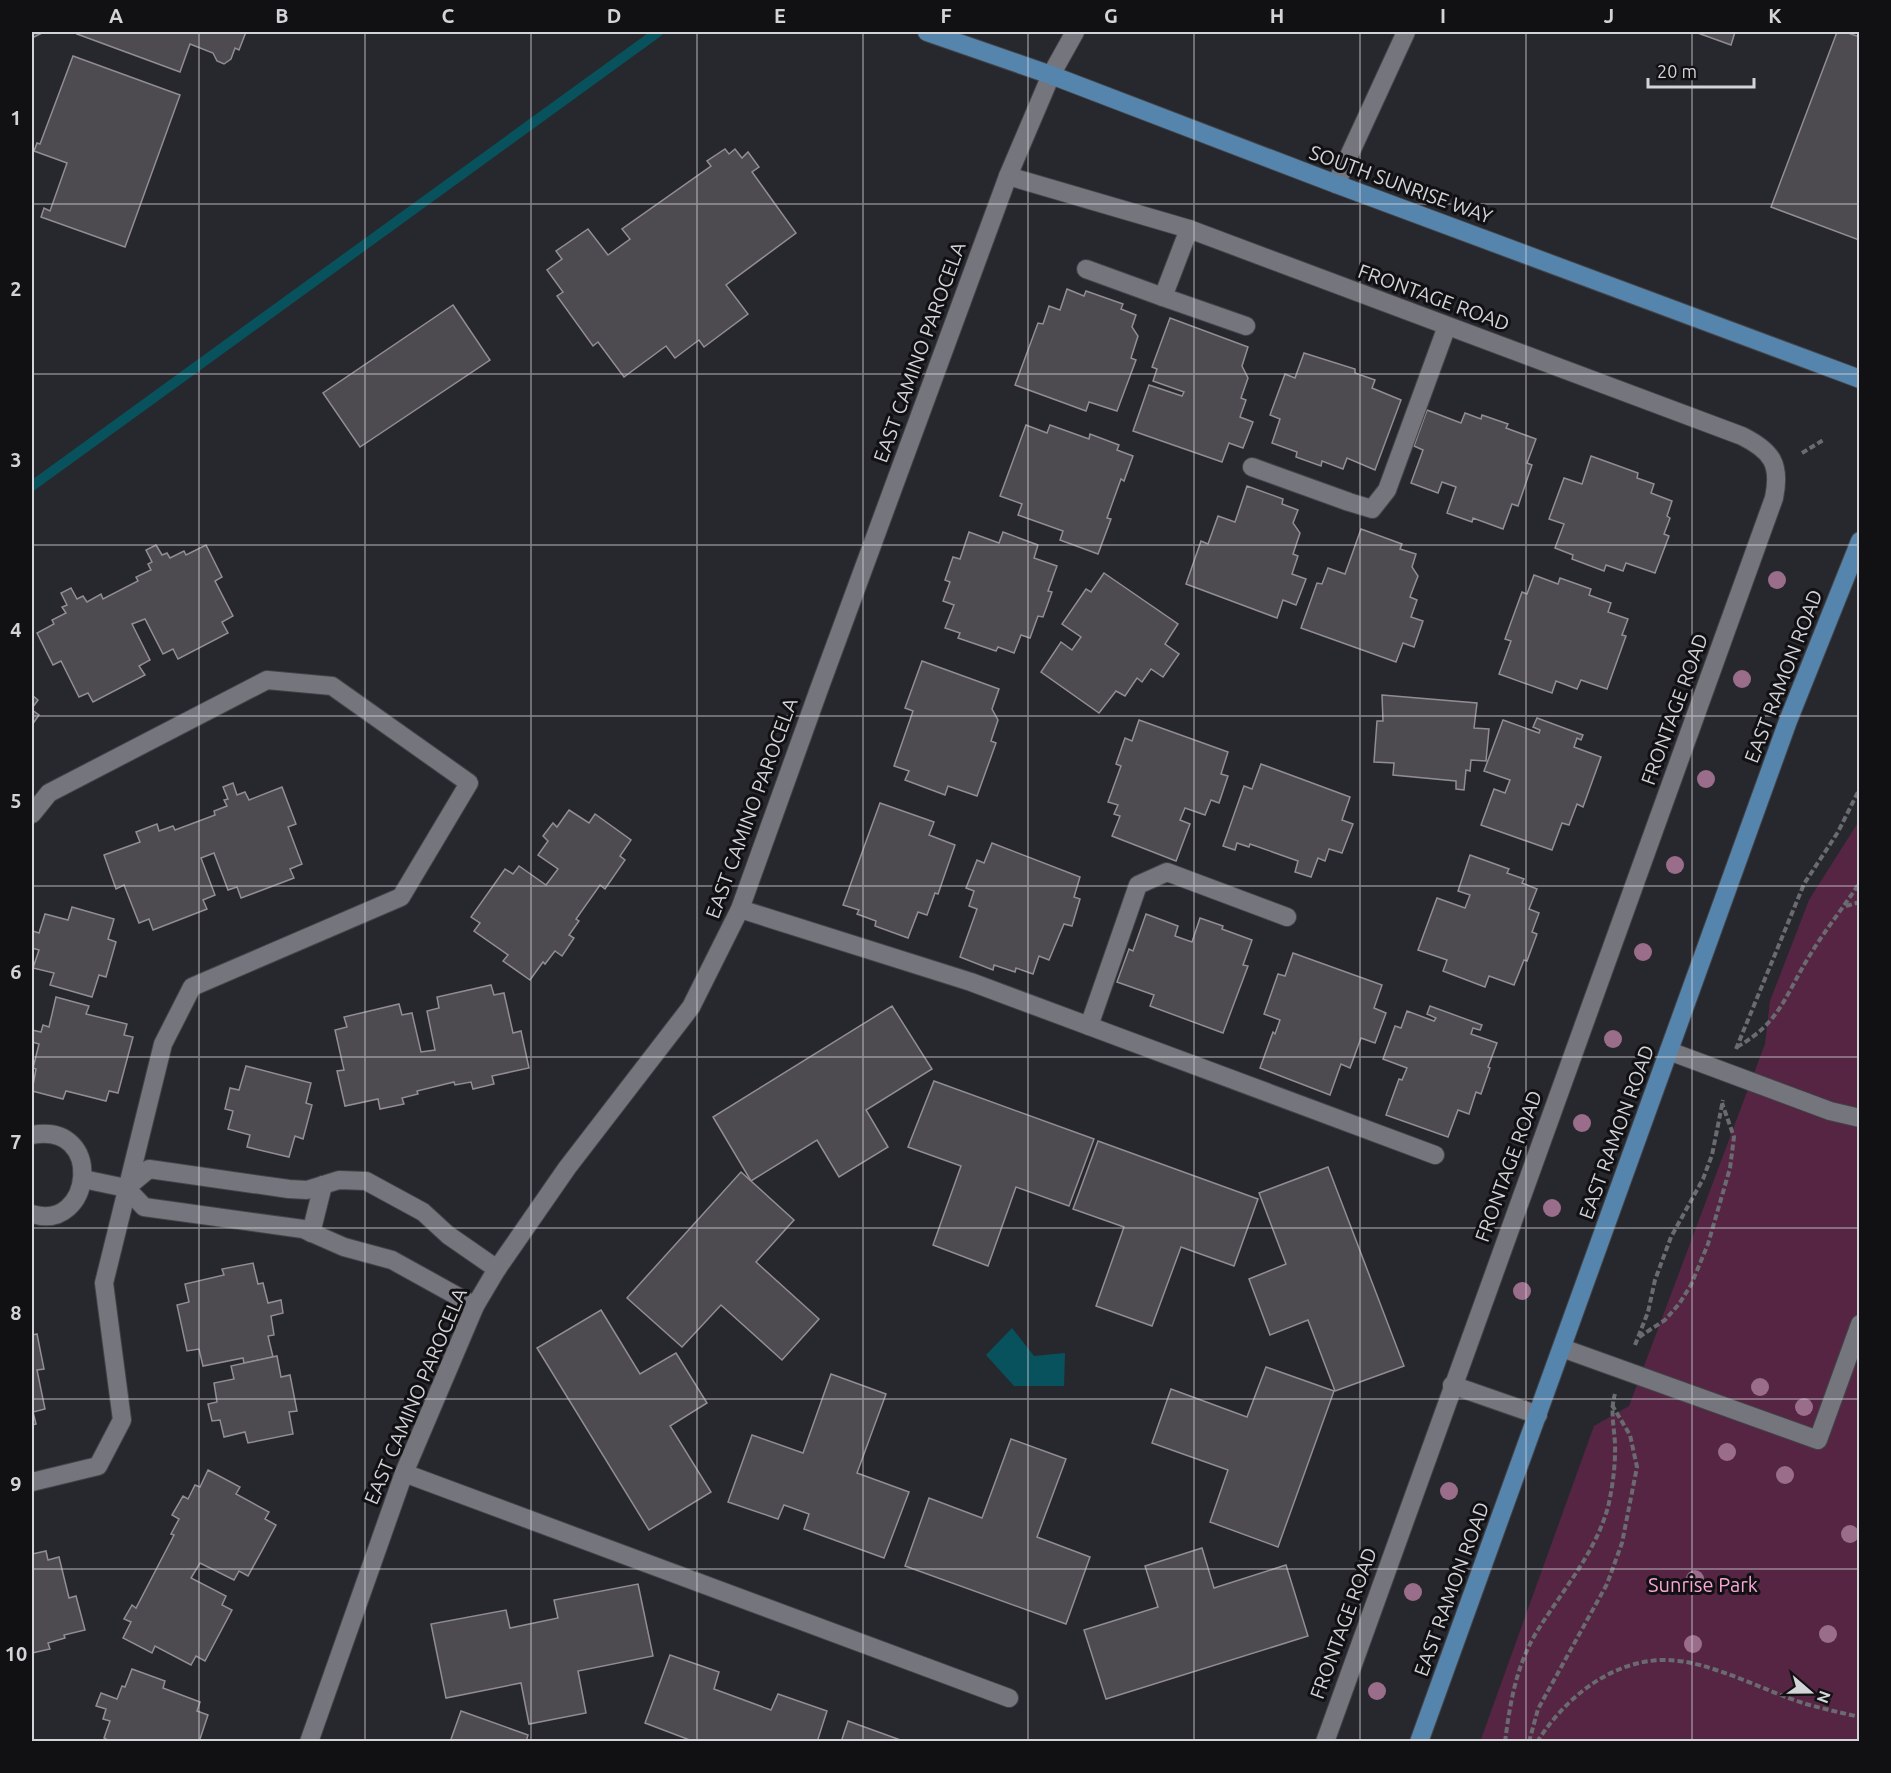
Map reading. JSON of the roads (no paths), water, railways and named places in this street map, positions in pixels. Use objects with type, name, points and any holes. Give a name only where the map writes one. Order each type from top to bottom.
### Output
[{"type":"main road","name":"SOUTH SUNRISE WAY","points":[[927,32],[1051,75],[1860,379]]},
{"type":"main road","name":"EAST RAMON ROAD","points":[[1419,1742],[1788,721],[1860,540]]},
{"type":"street","name":"EAST CAMINO PAROCELA","points":[[309,1742],[404,1473],[475,1306],[497,1269],[567,1168],[691,1007],[740,909],[802,734],[1008,176],[1051,75],[1075,32]]},
{"type":"street","points":[[1336,184],[1406,32]]},
{"type":"street","name":"FRONTAGE ROAD","points":[[1008,176],[1189,229],[1742,436],[1769,454],[1777,471],[1774,498],[1325,1742]]},
{"type":"street","points":[[1163,297],[1189,229]]},
{"type":"street","points":[[1086,269],[1246,326]]},
{"type":"street","points":[[1252,467],[1372,509],[1387,490],[1447,326]]},
{"type":"street","points":[[32,814],[50,793],[267,680],[332,686],[469,783],[401,897],[192,987],[163,1044],[104,1283],[122,1420],[98,1466],[32,1482]]},
{"type":"street","points":[[1089,1026],[1138,885],[1167,872],[1287,917]]},
{"type":"street","points":[[740,909],[970,982],[1435,1155]]},
{"type":"street","points":[[1669,1051],[1830,1111],[1860,1118]]},
{"type":"street","points":[[32,1135],[42,1133],[56,1135],[68,1142],[77,1152],[82,1165],[83,1179],[80,1191],[72,1203],[62,1211],[49,1215],[32,1214]]},
{"type":"street","points":[[126,1188],[148,1169],[289,1189],[307,1190],[339,1180],[366,1182],[423,1212],[448,1235],[497,1269]]},
{"type":"street","points":[[83,1179],[126,1188],[144,1207],[279,1225],[311,1233],[344,1247],[392,1260],[475,1306]]},
{"type":"street","points":[[311,1233],[322,1185]]},
{"type":"street","points":[[1562,1348],[1818,1440],[1860,1324]]},
{"type":"street","points":[[1452,1385],[1538,1415]]},
{"type":"street","points":[[404,1473],[1009,1698]]},
{"type":"water","points":[[1012,1328],[1034,1356],[1065,1353],[1064,1386],[1014,1386],[986,1355]]},
{"type":"waterway","points":[[32,486],[658,32]]},
{"type":"park label","name":"Sunrise Park","points":[[1703,1584]]}]
